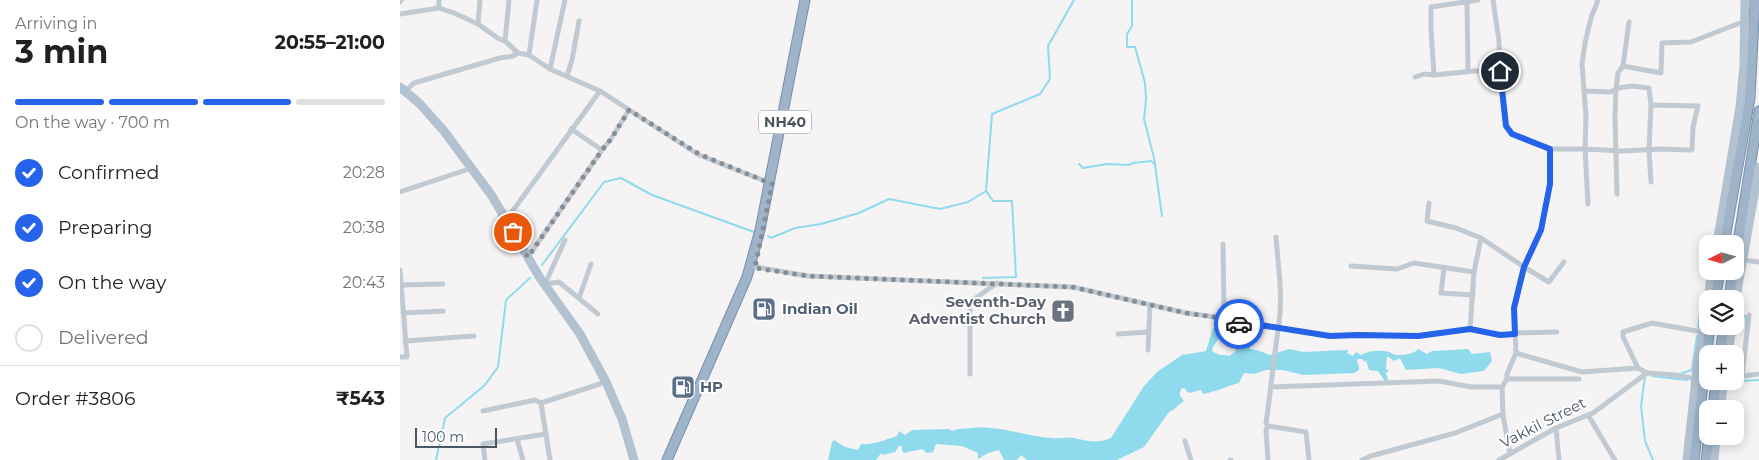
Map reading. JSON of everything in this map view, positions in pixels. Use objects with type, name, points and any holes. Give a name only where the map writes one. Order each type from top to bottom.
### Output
[{"type":"highway","points":[[1726,235],[1750,98],[1755,0]]},
{"type":"highway","name":"NH40","points":[[672,460],[692,410],[753,277],[753,267],[807,3]]},
{"type":"highway","points":[[1742,235],[1759,111]]},
{"type":"highway","name":"NH40","points":[[667,460],[753,267]]},
{"type":"highway","points":[[1717,289],[1718,280]]},
{"type":"highway","points":[[1717,289],[1720,283],[1726,282],[1728,290]]},
{"type":"highway","points":[[1694,460],[1699,380]]},
{"type":"highway","points":[[1706,460],[1708,445]]},
{"type":"main road","points":[[1718,235],[1739,112],[1744,65],[1745,0]]},
{"type":"main road","points":[[402,91],[492,196],[528,257],[533,271],[545,284],[580,334],[622,419],[634,460]]},
{"type":"main road","points":[[1744,238],[1759,167]]},
{"type":"main road","points":[[468,168],[604,382],[630,460]]},
{"type":"main road","points":[[1687,460],[1699,380]]},
{"type":"main road","points":[[1714,460],[1715,445]]},
{"type":"street","points":[[439,0],[439,8]]},
{"type":"street","points":[[478,24],[480,0]]},
{"type":"street","points":[[505,41],[509,0]]},
{"type":"street","points":[[529,55],[537,0]]},
{"type":"street","points":[[550,69],[565,0]]},
{"type":"street","points":[[1434,75],[1431,6],[1478,0]]},
{"type":"street","points":[[1494,0],[1506,126],[1512,134],[1550,149],[1616,151],[1692,150],[1693,127],[1698,106],[1651,104]]},
{"type":"street","points":[[1588,204],[1585,149],[1586,117],[1582,64],[1591,18],[1598,0],[1596,0]]},
{"type":"street","points":[[1467,2],[1468,72]]},
{"type":"street","points":[[400,14],[439,8],[478,24],[499,39],[505,41],[518,53],[529,55],[550,69],[600,91],[699,154],[770,184]]},
{"type":"street","points":[[567,76],[579,21]]},
{"type":"street","points":[[1623,66],[1661,73],[1662,43],[1691,42],[1745,21]]},
{"type":"street","points":[[1617,194],[1616,89],[1618,73],[1623,66],[1629,22]]},
{"type":"street","points":[[402,91],[414,83],[500,58],[514,56],[518,53]]},
{"type":"street","points":[[1415,77],[1424,74],[1500,71]]},
{"type":"street","points":[[1584,91],[1610,92],[1632,86],[1649,88],[1651,104],[1649,150],[1651,182]]},
{"type":"street","points":[[506,220],[600,91]]},
{"type":"street","points":[[528,257],[611,139],[629,110]]},
{"type":"street","points":[[571,129],[602,150]]},
{"type":"street","points":[[1510,454],[1503,414],[1502,387],[1507,379],[1507,374],[1516,353],[1514,308],[1524,267],[1541,230],[1550,184],[1550,149]]},
{"type":"street","points":[[400,192],[468,168]]},
{"type":"street","points":[[1429,203],[1427,221],[1456,228],[1481,238],[1549,282],[1564,262]]},
{"type":"street","points":[[1268,460],[1266,430],[1268,426],[1266,422],[1279,323],[1280,287],[1276,238]]},
{"type":"street","points":[[1470,329],[1474,272],[1481,238]]},
{"type":"street","points":[[545,284],[565,240]]},
{"type":"street","points":[[1222,318],[1224,311],[1223,244]]},
{"type":"street","points":[[1744,261],[1759,262]]},
{"type":"street","points":[[579,298],[591,264]]},
{"type":"street","points":[[1351,266],[1397,269],[1414,264],[1474,272]]},
{"type":"street","points":[[753,267],[808,276],[1072,287],[1150,305],[1222,318],[1234,324],[1260,325],[1330,336],[1418,336],[1470,329],[1500,335],[1556,332]]},
{"type":"street","points":[[1444,268],[1441,293],[1473,295]]},
{"type":"street","points":[[400,270],[407,357],[400,357]]},
{"type":"street","points":[[545,284],[559,282],[598,314]]},
{"type":"street","points":[[970,374],[970,302],[997,283]]},
{"type":"street","points":[[401,285],[443,284]]},
{"type":"street","points":[[1148,350],[1150,305]]},
{"type":"street","points":[[403,313],[443,311]]},
{"type":"street","points":[[1744,358],[1749,314]]},
{"type":"street","points":[[1638,368],[1623,337],[1623,332],[1652,323],[1699,331]]},
{"type":"street","points":[[1118,334],[1148,332]]},
{"type":"street","points":[[406,341],[474,336]]},
{"type":"street","points":[[1516,353],[1582,372],[1638,368],[1647,373],[1676,375],[1699,380]]},
{"type":"street","name":"Vakkil Street","points":[[1498,460],[1556,428],[1593,413],[1647,373]]},
{"type":"street","points":[[1744,376],[1759,374]]},
{"type":"street","points":[[1507,379],[1579,379]]},
{"type":"street","points":[[1271,387],[1439,381],[1471,387],[1502,387]]},
{"type":"street","points":[[483,411],[535,400],[541,403],[604,382]]},
{"type":"street","points":[[541,403],[550,460]]},
{"type":"street","points":[[1362,460],[1455,433],[1503,414]]},
{"type":"street","points":[[1588,415],[1615,460]]},
{"type":"street","points":[[1268,426],[1306,432],[1309,460]]},
{"type":"street","points":[[1556,428],[1559,460]]},
{"type":"street","points":[[485,460],[482,444],[546,434]]},
{"type":"street","points":[[517,438],[522,460]]},
{"type":"street","points":[[1185,441],[1190,460]]},
{"type":"water","points":[[1213,328],[1220,329],[1218,339],[1212,349],[1213,352],[1220,355],[1229,356],[1235,352],[1239,337],[1243,337],[1244,342],[1251,342],[1250,349],[1270,355],[1289,349],[1304,352],[1348,350],[1347,353],[1353,356],[1356,352],[1361,355],[1375,351],[1386,351],[1399,355],[1412,353],[1418,349],[1427,354],[1432,351],[1468,349],[1472,354],[1490,352],[1492,361],[1484,371],[1461,374],[1439,368],[1406,370],[1400,358],[1394,361],[1387,356],[1386,369],[1389,371],[1386,373],[1388,380],[1385,381],[1378,371],[1369,370],[1366,360],[1365,362],[1362,359],[1358,359],[1359,370],[1354,373],[1304,375],[1282,370],[1266,370],[1254,374],[1244,373],[1239,383],[1208,393],[1203,394],[1201,390],[1190,393],[1182,388],[1180,396],[1184,401],[1169,412],[1144,447],[1117,460],[1027,460],[1021,455],[1017,460],[1004,460],[999,450],[988,453],[978,459],[978,453],[962,446],[936,444],[933,452],[927,453],[922,449],[904,453],[902,446],[899,446],[895,452],[883,455],[881,453],[876,460],[828,460],[834,440],[845,447],[858,450],[861,444],[875,443],[897,436],[899,431],[905,435],[912,430],[949,429],[952,431],[982,427],[1051,438],[1092,441],[1106,440],[1111,438],[1144,386],[1157,372],[1182,355],[1206,351]]},
{"type":"waterway","points":[[768,236],[771,238],[795,228],[821,224],[859,213],[889,199],[940,209],[968,202],[986,191],[992,114],[1040,94],[1050,79],[1048,46],[1074,0]]},
{"type":"waterway","points":[[1132,0],[1132,26],[1127,34],[1127,47],[1135,47],[1145,83],[1144,119],[1154,158],[1162,216]]},
{"type":"waterway","points":[[1079,164],[1083,168],[1107,164],[1129,165],[1151,161],[1155,164]]},
{"type":"waterway","points":[[542,265],[604,182],[621,178],[652,195],[754,232]]},
{"type":"waterway","points":[[983,278],[1016,277],[1012,201],[993,201],[986,191]]},
{"type":"waterway","points":[[436,460],[445,418],[485,385],[498,367],[506,300],[530,278]]},
{"type":"waterway","points":[[1744,316],[1746,317],[1746,323]]},
{"type":"waterway","points":[[1698,327],[1699,320]]},
{"type":"waterway","points":[[1682,373],[1692,370],[1697,336]]},
{"type":"waterway","points":[[1645,376],[1641,406],[1645,441],[1653,460]]},
{"type":"waterway","points":[[1652,376],[1687,380]]},
{"type":"waterway","points":[[1744,381],[1759,380]]},
{"type":"way so far","points":[[513,232],[528,257],[611,139],[629,110],[699,154],[772,184],[755,268],[808,276],[1072,287],[1186,313],[1222,318],[1234,324],[1239,324]]},
{"type":"place","name":"Indian Oil","points":[[764,309]]},
{"type":"place","name":"Seventh-Day Adventist Church","points":[[1063,311]]},
{"type":"place","name":"HP","points":[[683,387]]},
{"type":"route","points":[[1239,324],[1260,325],[1330,336],[1418,336],[1470,329],[1500,335],[1515,334],[1514,308],[1524,267],[1541,230],[1550,184],[1550,149],[1512,134],[1506,126],[1500,71]]}]
